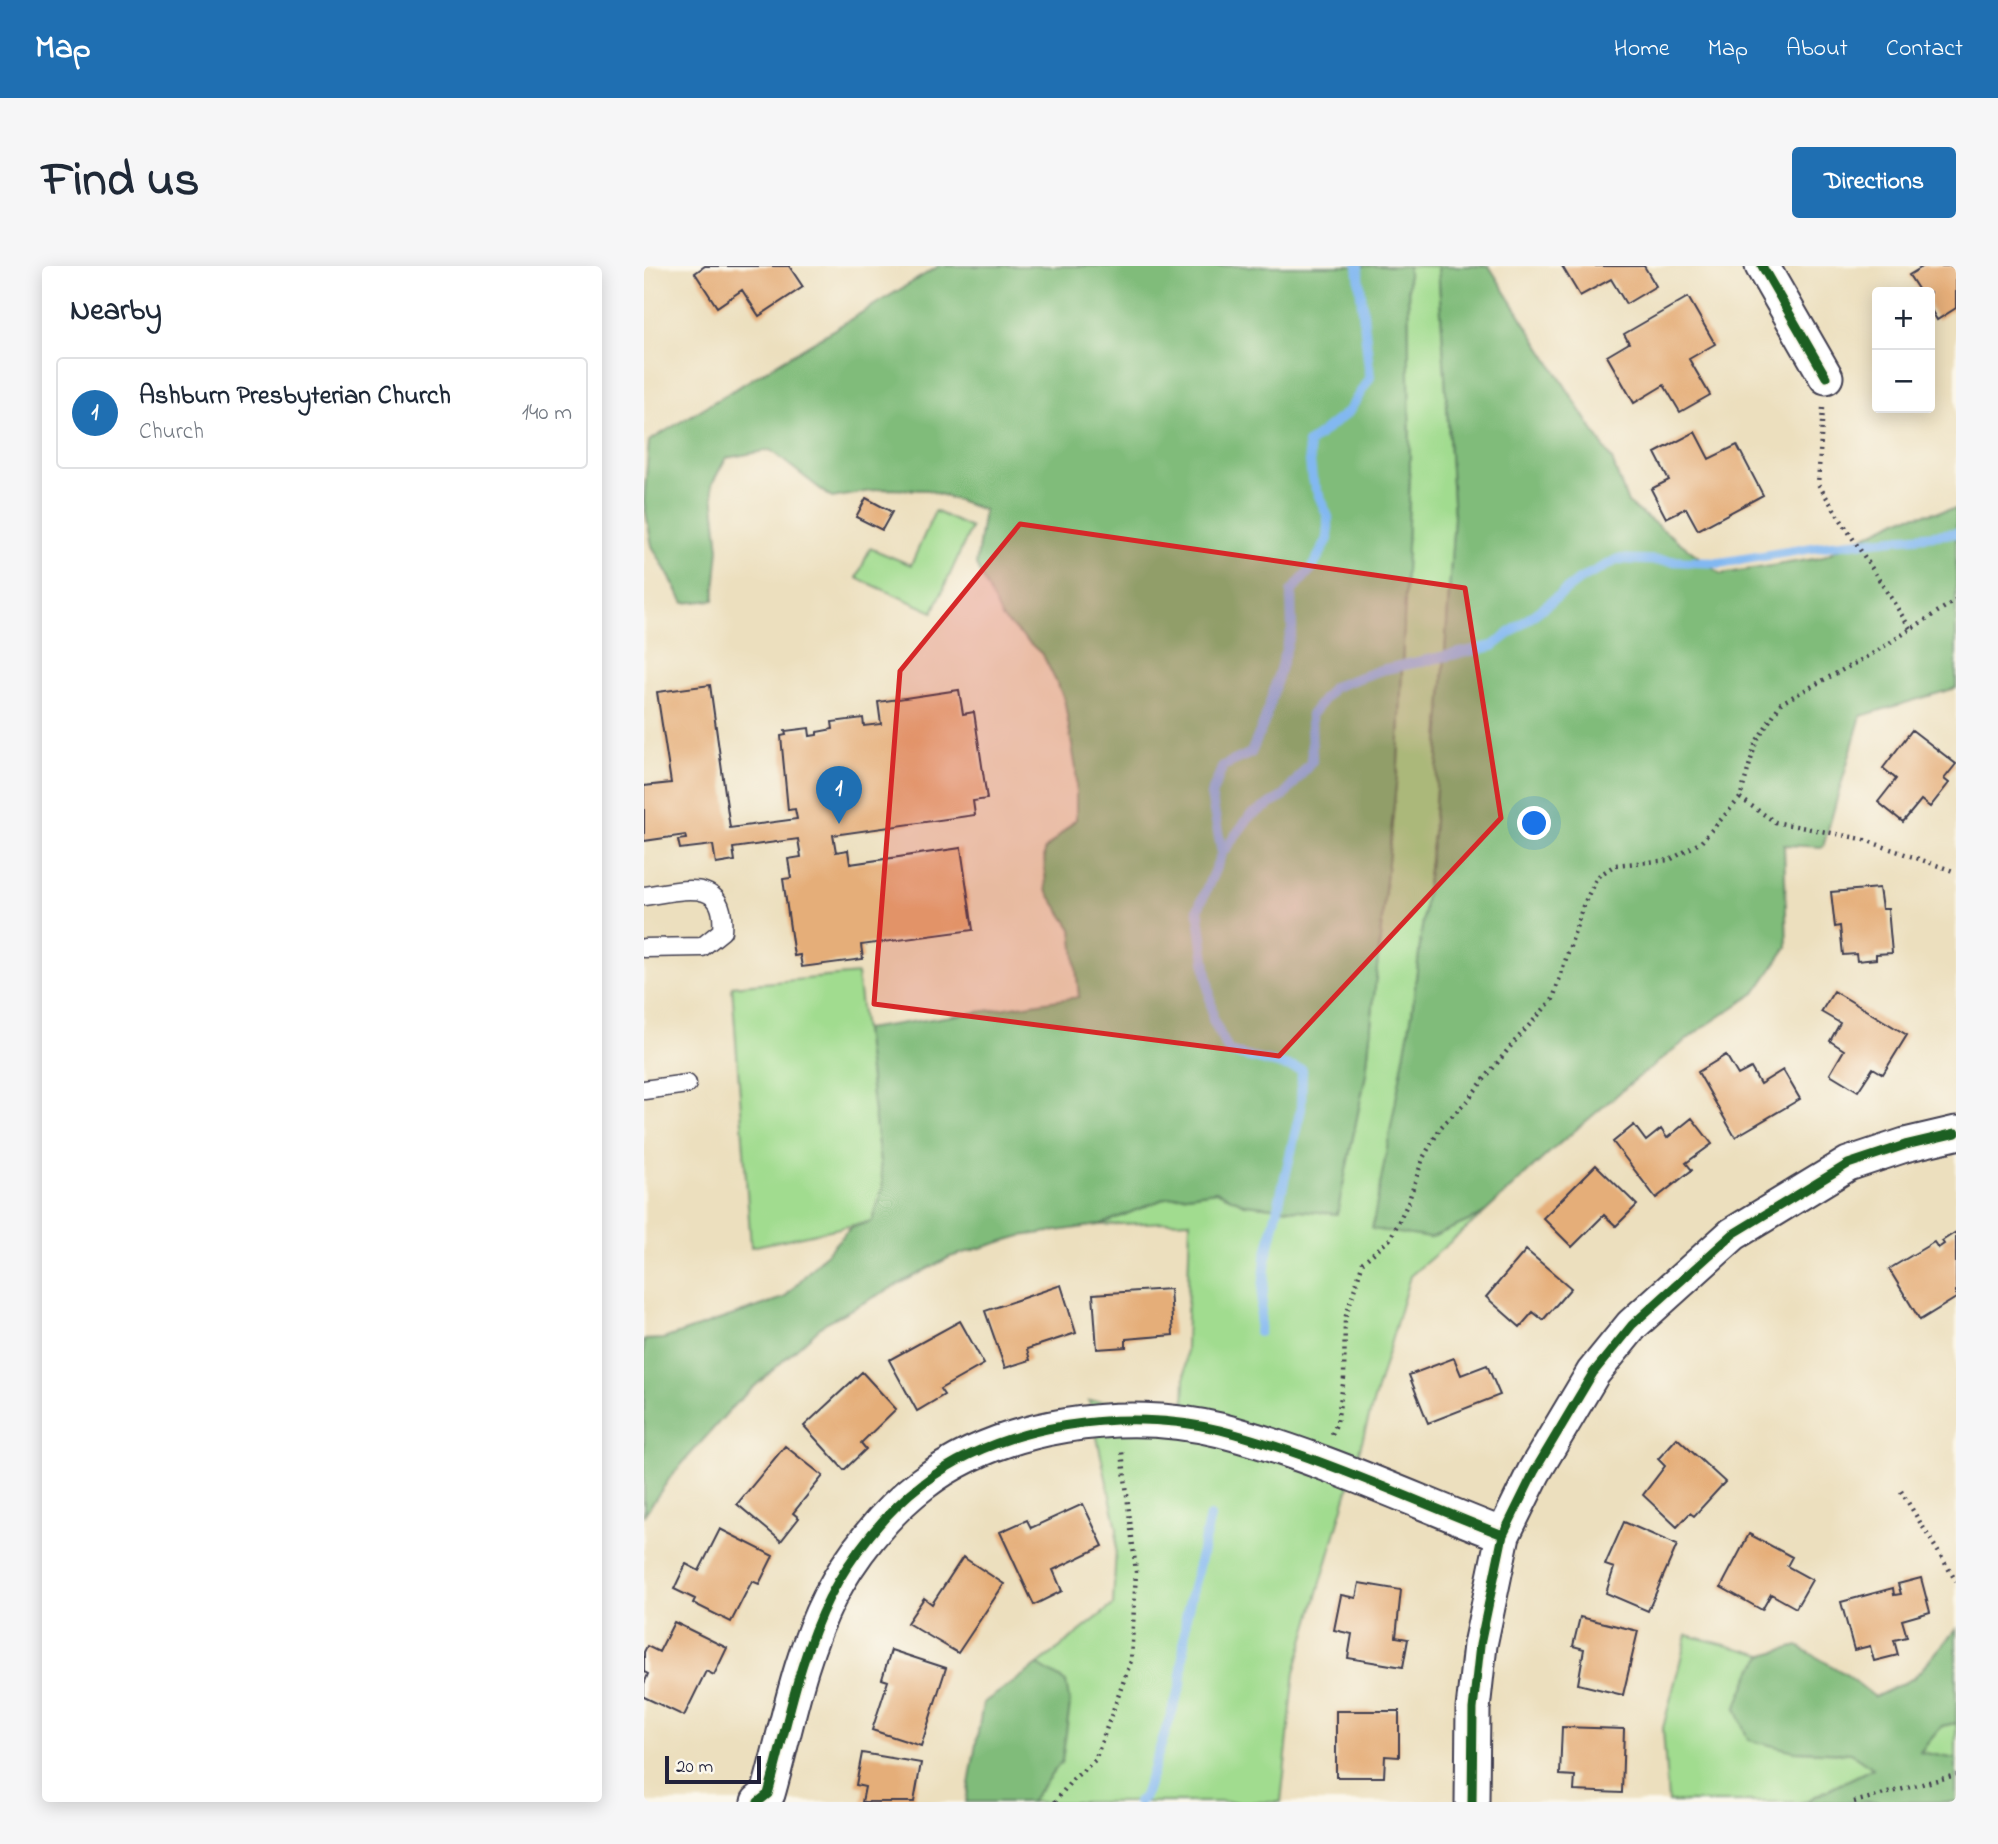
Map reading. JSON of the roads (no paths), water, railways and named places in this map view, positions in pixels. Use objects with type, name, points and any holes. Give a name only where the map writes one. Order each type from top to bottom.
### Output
[{"type":"street","points":[[1762,266],[1826,377]]},
{"type":"street","points":[[1472,1802],[1474,1709],[1480,1645],[1503,1535],[1534,1472],[1593,1373],[1632,1325],[1725,1242],[1789,1198],[1848,1164],[1905,1145],[1956,1133]]},
{"type":"street","points":[[758,1802],[768,1794],[807,1647],[830,1595],[877,1528],[922,1483],[971,1455],[1024,1434],[1079,1423],[1118,1421],[1163,1421],[1219,1430],[1319,1463],[1503,1535]]},
{"type":"lane","points":[[644,896],[700,889],[715,896],[724,915],[722,931],[702,947],[644,948]]},
{"type":"lane","points":[[644,1090],[687,1084]]},
{"type":"waterway","points":[[1222,853],[1211,795],[1223,766],[1251,753],[1265,720],[1292,629],[1291,592],[1312,568],[1328,539],[1328,517],[1312,479],[1308,444],[1349,411],[1370,377],[1358,266]]},
{"type":"waterway","points":[[1259,1332],[1266,1258],[1301,1109],[1302,1070],[1229,1052],[1213,1020],[1198,909],[1222,853],[1250,816],[1284,796],[1312,761],[1311,715],[1333,687],[1381,670],[1493,646],[1579,580],[1618,559],[1720,563],[1831,545],[1956,533]]},
{"type":"waterway","points":[[1138,1802],[1144,1796],[1181,1685],[1186,1617],[1210,1517]]},
{"type":"place","name":"Ashburn Presbyterian Church","points":[[839,824]]}]
